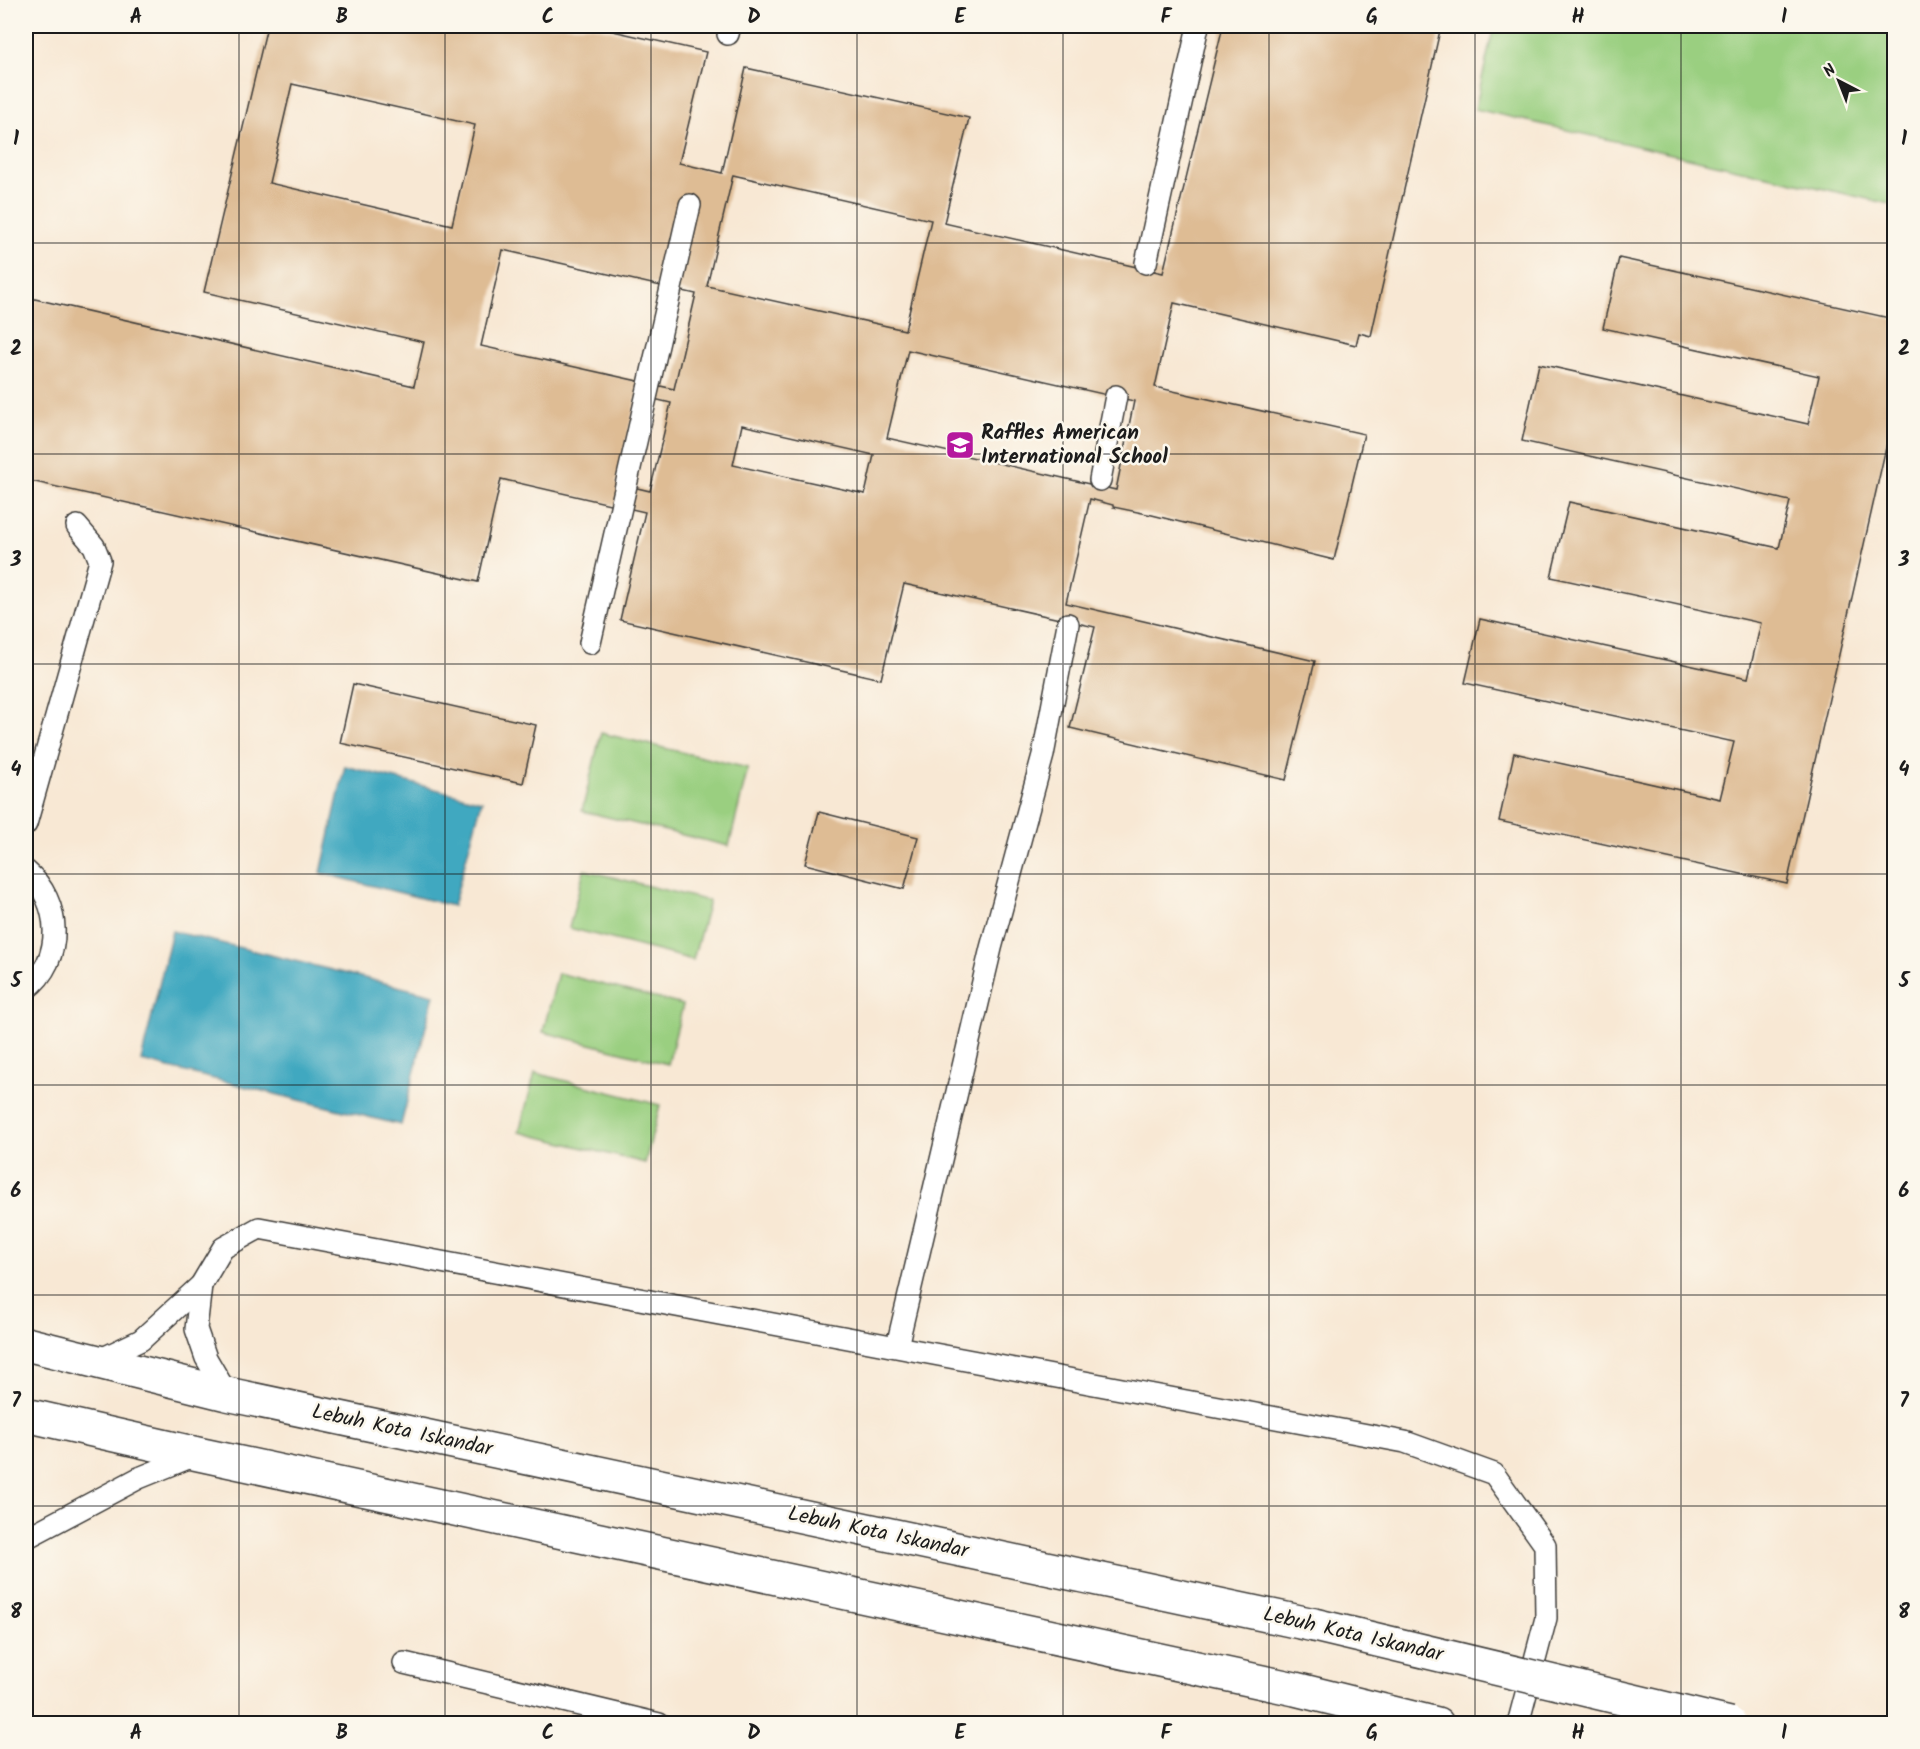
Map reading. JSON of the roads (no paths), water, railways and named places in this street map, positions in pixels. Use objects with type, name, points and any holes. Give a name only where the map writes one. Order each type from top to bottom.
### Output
[{"type":"highway","name":"Lebuh Kota Iskandar","points":[[26,1344],[228,1394],[1314,1625],[1730,1724]]},
{"type":"highway","points":[[26,1415],[1294,1689],[1437,1724]]},
{"type":"lane","points":[[1146,263],[1198,26]]},
{"type":"lane","points":[[590,643],[690,205]]},
{"type":"lane","points":[[1100,480],[1116,396]]},
{"type":"lane","points":[[26,824],[100,561],[93,546],[77,526]]},
{"type":"lane","points":[[897,1346],[991,948],[1043,755],[1068,624]]},
{"type":"lane","points":[[26,871],[35,879],[50,902],[55,929],[51,956],[35,982],[26,989]]},
{"type":"lane","points":[[97,1361],[141,1340],[201,1286],[223,1248],[259,1228],[1405,1442],[1494,1474],[1545,1545],[1546,1618],[1518,1724]]},
{"type":"lane","points":[[201,1286],[196,1329],[206,1358],[228,1394]]},
{"type":"lane","points":[[26,1538],[139,1478],[198,1454]]},
{"type":"lane","points":[[405,1663],[659,1724]]},
{"type":"water","points":[[345,766],[482,801],[453,906],[321,873]]},
{"type":"water","points":[[172,931],[434,995],[401,1125],[141,1061]]},
{"type":"place","name":"Raffles American International School","points":[[960,445]]}]
